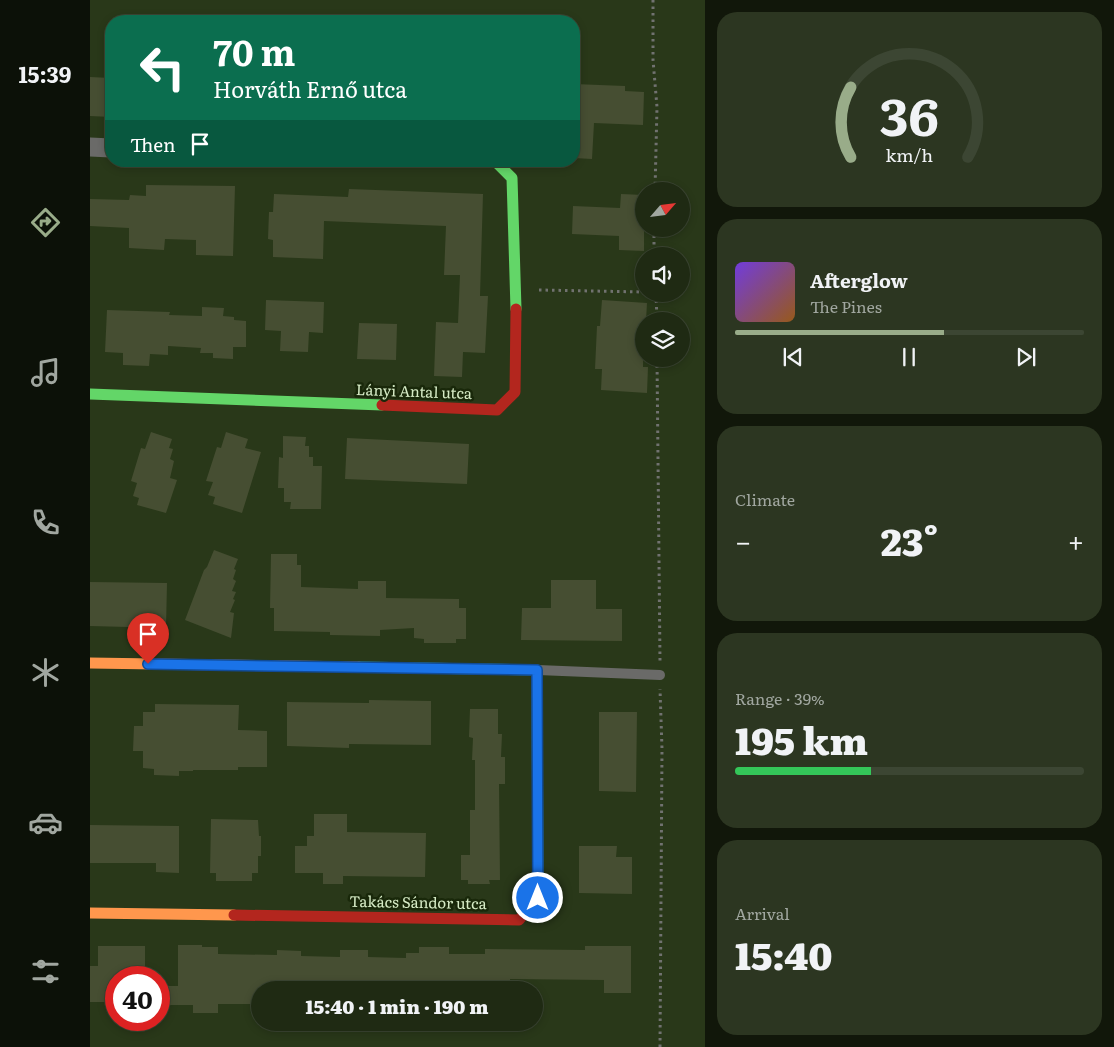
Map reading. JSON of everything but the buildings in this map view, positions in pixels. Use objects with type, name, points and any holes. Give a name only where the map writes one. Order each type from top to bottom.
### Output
[{"type":"street","points":[[90,147],[105,148]]},
{"type":"street","name":"Lányi Antal utca","points":[[90,394],[497,410],[515,392],[516,290],[512,178],[501,167]]},
{"type":"street","points":[[90,663],[537,670]]},
{"type":"street","name":"Takács Sándor utca","points":[[90,913],[519,920],[538,898],[537,670]]},
{"type":"lane","points":[[537,670],[660,675]]},
{"type":"path","points":[[652,0],[656,107],[655,182]]},
{"type":"path","points":[[516,290],[635,292]]},
{"type":"path","points":[[657,367],[662,749],[660,1047]]},
{"type":"traffic: fast","points":[[501,167],[512,178],[516,309]]},
{"type":"traffic: fast","points":[[90,394],[382,405]]},
{"type":"traffic: fast","points":[[359,667],[537,670],[538,898],[530,907]]},
{"type":"traffic: slow","points":[[90,663],[359,667]]},
{"type":"traffic: slow","points":[[90,913],[234,915]]},
{"type":"traffic: jam","points":[[382,405],[497,410],[515,392],[516,309]]},
{"type":"traffic: jam","points":[[234,915],[519,920],[530,907]]},
{"type":"route","points":[[148,664],[537,670],[538,898]]}]
